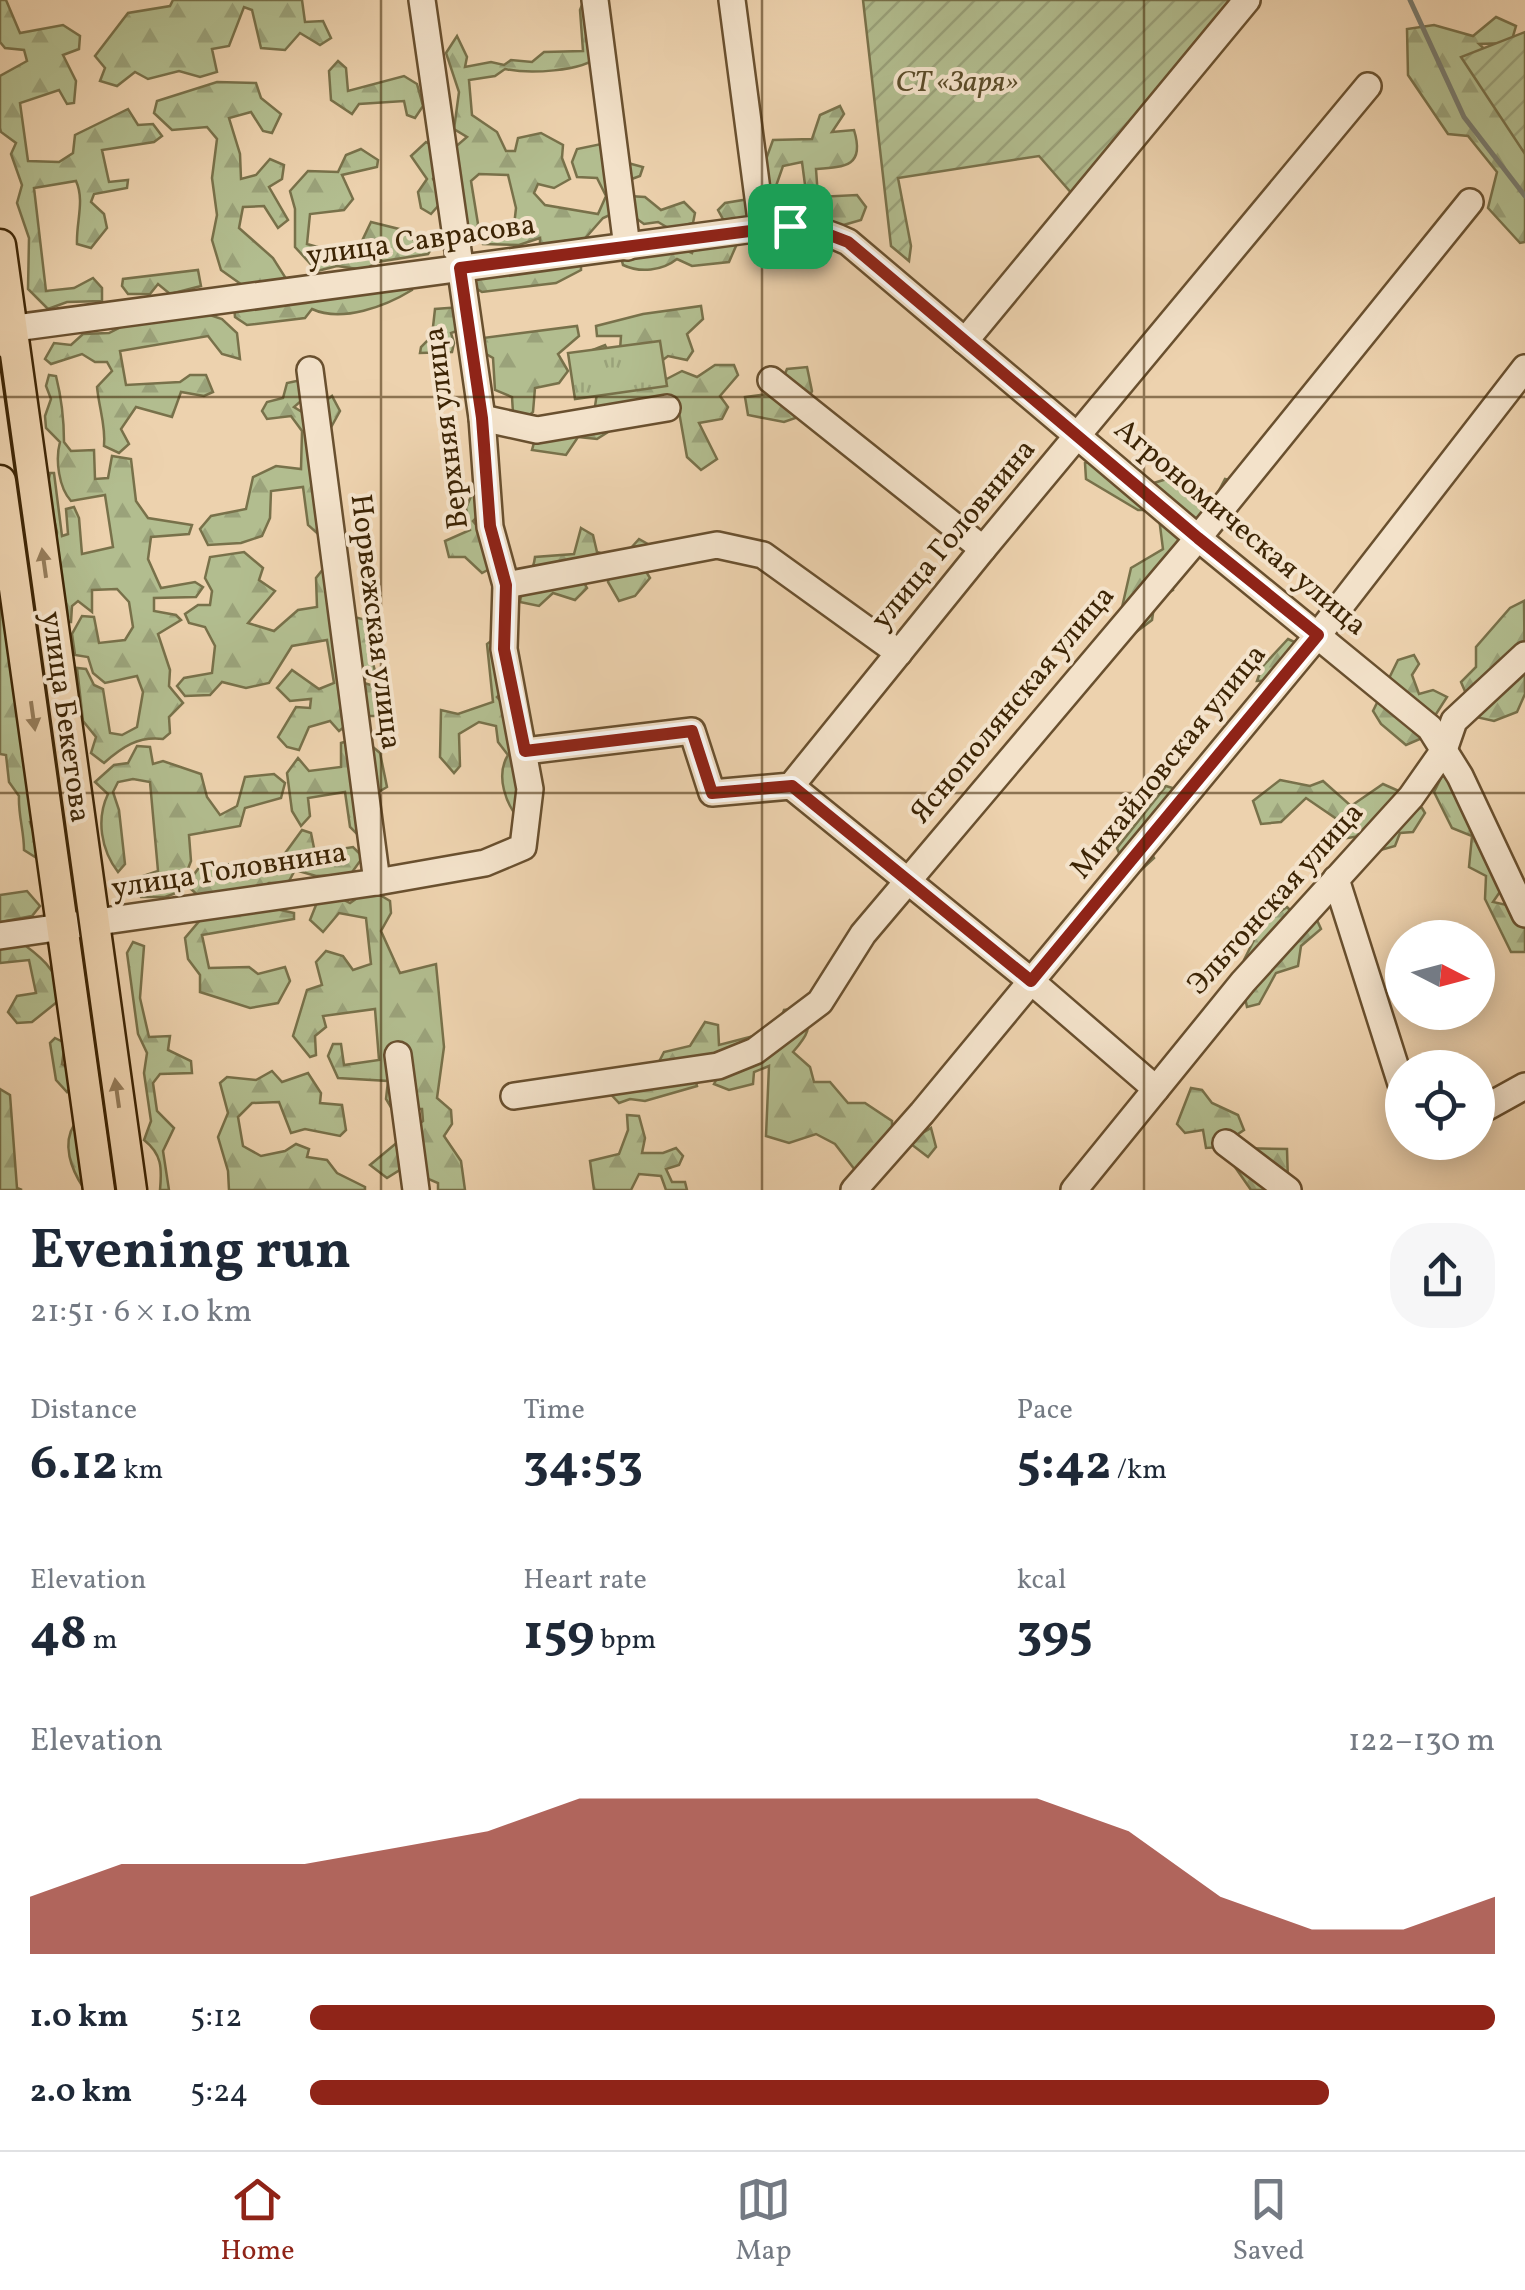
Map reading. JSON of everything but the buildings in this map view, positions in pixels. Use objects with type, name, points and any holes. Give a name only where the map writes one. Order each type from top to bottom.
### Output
[{"type":"main road","name":"улица Бекетова","points":[[0,245],[6,330],[130,1190]]},
{"type":"main road","name":"улица Бекетова","points":[[0,481],[99,1190]]},
{"type":"street","name":"Верхняя улица","points":[[422,0],[482,418],[490,526],[506,585],[504,649],[530,789],[523,847]]},
{"type":"street","points":[[595,0],[626,247]]},
{"type":"street","points":[[732,0],[762,228]]},
{"type":"street","points":[[965,341],[1247,0]]},
{"type":"street","name":"улица Головнина","points":[[792,786],[983,548],[1368,86]]},
{"type":"street","name":"Яснополянская улица","points":[[514,1096],[718,1066],[755,1052],[820,1002],[863,934],[1198,538],[1470,202]]},
{"type":"street","name":"улица Саврасова","points":[[6,330],[762,228],[814,229],[848,242]]},
{"type":"street","name":"Агрономическая улица","points":[[848,242],[1430,728],[1460,776],[1525,914]]},
{"type":"street","name":"Михайловская улица","points":[[854,1190],[1318,635],[1525,368]]},
{"type":"street","name":"Норвежская улица","points":[[310,370],[376,882]]},
{"type":"street","points":[[771,380],[983,548]]},
{"type":"street","points":[[482,418],[537,430],[667,408]]},
{"type":"street","points":[[506,585],[716,545],[764,555],[899,653]]},
{"type":"street","name":"Эльтонская улица","points":[[1074,1190],[1243,982],[1411,797],[1444,750],[1454,721],[1525,654]]},
{"type":"street","points":[[525,751],[692,731],[712,793],[792,786],[1031,981],[1156,1089]]},
{"type":"street","name":"улица Головнина","points":[[0,936],[376,882],[485,863],[523,847]]},
{"type":"street","points":[[1336,879],[1390,1050]]},
{"type":"street","points":[[398,1055],[416,1190]]},
{"type":"street","points":[[1495,1103],[1525,1086]]},
{"type":"street","points":[[1226,1143],[1288,1190]]},
{"type":"green space","points":[[0,0],[6,0],[20,33],[63,25],[80,36],[79,49],[63,55],[76,81],[74,103],[67,104],[59,90],[20,103],[28,161],[59,162],[73,153],[75,135],[128,109],[138,125],[153,124],[162,136],[154,142],[102,150],[109,182],[128,180],[127,188],[94,194],[91,202],[104,214],[107,228],[91,248],[77,244],[80,204],[76,181],[34,188],[46,291],[74,288],[93,278],[102,288],[102,301],[67,302],[48,309],[28,289],[29,238],[17,203],[22,185],[11,154],[16,143],[0,128],[0,76],[27,61],[24,50],[5,48],[0,42]]},
{"type":"green space","points":[[173,0],[302,0],[305,22],[323,21],[331,38],[320,45],[300,33],[285,50],[261,48],[252,10],[244,7],[229,46],[212,49],[217,72],[200,77],[179,71],[148,79],[135,72],[117,86],[100,81],[105,68],[95,56],[128,13],[170,6]]},
{"type":"green space","points":[[584,0],[599,56],[568,68],[505,69],[495,76],[469,80],[472,115],[497,132],[506,151],[515,151],[518,138],[541,133],[563,145],[562,158],[570,179],[554,188],[538,184],[534,193],[545,205],[598,214],[606,196],[597,178],[577,177],[572,162],[577,149],[606,143],[628,163],[643,167],[640,176],[629,180],[629,196],[645,197],[661,210],[684,202],[695,213],[693,223],[670,229],[658,222],[644,224],[623,209],[603,218],[581,243],[566,241],[568,251],[581,258],[581,270],[556,283],[482,292],[466,282],[472,272],[540,254],[540,238],[519,245],[483,244],[480,235],[485,230],[514,226],[516,208],[508,175],[479,174],[471,181],[478,224],[474,236],[462,224],[453,149],[467,137],[454,129],[459,92],[446,53],[457,36],[467,57],[465,67],[491,62],[504,65],[511,60],[532,62],[544,52],[583,51],[580,10]]},
{"type":"green space","name":"СТ «Заря»","points":[[863,0],[1233,0],[1074,196],[1039,156],[898,178],[911,246],[909,261],[891,246]]},
{"type":"green space","points":[[1496,17],[1516,26],[1511,43],[1479,44],[1496,60],[1525,108],[1525,242],[1520,243],[1488,208],[1497,172],[1468,136],[1448,134],[1408,75],[1407,29],[1434,25],[1473,36]]},
{"type":"green space","points":[[1525,32],[1525,154],[1461,57]]},
{"type":"green space","points":[[338,61],[346,68],[348,91],[404,76],[417,84],[423,106],[415,118],[407,115],[404,101],[359,104],[352,114],[331,100],[329,71]]},
{"type":"green space","points":[[217,82],[256,83],[261,98],[281,114],[272,133],[263,131],[251,112],[229,118],[240,154],[241,179],[256,175],[270,159],[284,165],[282,179],[269,187],[288,220],[278,228],[264,206],[243,207],[239,228],[273,258],[285,277],[272,290],[252,292],[221,270],[212,240],[217,215],[212,178],[217,139],[207,127],[172,130],[154,113],[157,101]]},
{"type":"green space","points":[[840,106],[844,114],[832,132],[854,130],[857,151],[855,158],[844,165],[816,169],[818,197],[857,195],[866,207],[861,220],[840,226],[824,218],[768,209],[769,198],[779,191],[791,203],[807,200],[802,162],[783,166],[776,186],[770,185],[765,162],[773,140],[812,139],[820,115]]},
{"type":"green space","points":[[426,142],[440,150],[442,168],[433,179],[444,199],[431,214],[421,208],[418,192],[427,179],[411,156]]},
{"type":"green space","points":[[361,149],[378,160],[377,167],[342,175],[353,199],[344,210],[310,214],[307,244],[328,250],[360,245],[371,222],[403,230],[415,241],[429,234],[439,236],[428,254],[377,262],[365,270],[337,266],[317,271],[295,247],[295,209],[290,191],[308,171],[338,172],[346,155]]},
{"type":"green space","points":[[749,199],[751,220],[724,221],[718,210],[725,203]]},
{"type":"green space","points":[[721,238],[736,246],[729,262],[692,266],[677,259],[644,270],[623,265],[620,253],[663,240],[692,253],[696,241]]},
{"type":"green space","points":[[198,270],[201,286],[170,294],[158,284],[150,294],[128,294],[122,286],[123,279]]},
{"type":"green space","points":[[411,277],[412,290],[364,311],[337,314],[312,309],[305,318],[247,325],[235,317],[234,305]]},
{"type":"green space","points":[[701,306],[703,319],[687,334],[693,351],[687,360],[668,356],[660,362],[620,350],[621,336],[597,336],[596,326]]},
{"type":"green space","points":[[461,307],[465,328],[451,333],[452,352],[420,353],[432,336],[435,309]]},
{"type":"green space","points":[[195,310],[222,319],[237,333],[240,359],[222,354],[208,336],[120,351],[126,385],[180,382],[190,375],[206,375],[213,392],[204,396],[181,392],[172,417],[136,407],[121,429],[129,444],[119,453],[104,446],[97,387],[112,371],[107,362],[95,362],[82,354],[51,364],[45,359],[54,343],[71,345],[83,334],[109,333],[125,325]]},
{"type":"green space","points":[[577,326],[579,336],[558,354],[568,371],[559,383],[535,388],[533,412],[522,422],[513,413],[512,397],[495,390],[493,358],[474,347],[475,339]]},
{"type":"green space","points":[[660,341],[667,386],[575,399],[568,353]]},
{"type":"green space","points":[[605,345],[618,371],[655,385],[682,371],[697,377],[715,365],[734,365],[738,375],[720,396],[728,407],[722,419],[699,423],[717,459],[701,470],[687,457],[678,406],[594,413],[597,393],[580,355]]},
{"type":"green space","points":[[807,367],[812,391],[801,416],[784,422],[748,415],[745,397],[777,393],[787,369]]},
{"type":"green space","points":[[49,375],[56,376],[58,384],[64,442],[71,451],[94,450],[95,479],[108,478],[112,456],[131,459],[136,501],[148,518],[192,525],[189,534],[151,537],[148,559],[161,588],[195,582],[203,587],[196,597],[154,598],[154,611],[176,615],[181,620],[158,634],[170,670],[169,686],[183,703],[169,717],[170,733],[163,739],[131,744],[104,763],[91,753],[96,737],[83,721],[77,668],[86,669],[94,685],[103,689],[110,733],[122,735],[137,727],[143,692],[137,676],[105,683],[93,673],[88,657],[75,655],[72,634],[82,616],[94,617],[99,643],[125,640],[133,627],[129,602],[117,589],[92,590],[92,612],[78,601],[72,606],[71,622],[67,622],[58,591],[62,579],[47,489],[50,473],[54,473],[62,536],[68,534],[66,509],[74,507],[79,518],[82,554],[113,547],[105,495],[71,501],[61,481],[60,442],[46,428],[45,416],[51,399],[46,386]]},
{"type":"green space","points":[[306,379],[310,393],[294,407],[307,415],[332,396],[340,411],[329,431],[327,522],[318,534],[308,525],[303,487],[271,491],[270,518],[262,536],[241,543],[208,545],[200,529],[211,516],[246,509],[253,477],[276,466],[301,469],[302,431],[291,416],[267,419],[262,411],[267,402],[283,398],[287,383]]},
{"type":"green space","points":[[540,421],[603,421],[608,432],[597,439],[578,437],[566,455],[532,450]]},
{"type":"green space","points":[[1116,451],[1144,486],[1170,478],[1204,502],[1214,500],[1225,479],[1238,482],[1168,556],[1173,590],[1155,600],[1152,620],[1131,636],[1120,616],[1131,568],[1163,549],[1158,510],[1138,510],[1086,479],[1085,463]]},
{"type":"green space","points":[[472,494],[489,505],[473,521],[496,549],[497,565],[482,573],[465,557],[449,557],[445,541],[470,530],[466,508]]},
{"type":"green space","points":[[581,528],[593,535],[597,552],[621,559],[639,539],[648,544],[642,565],[650,578],[635,596],[619,601],[608,582],[611,563],[576,568],[587,588],[575,600],[553,593],[539,606],[520,602],[535,557],[574,554]]},
{"type":"green space","points":[[244,552],[263,568],[259,580],[275,591],[248,623],[274,631],[298,610],[317,607],[316,578],[324,568],[354,617],[370,621],[373,632],[368,644],[375,671],[361,682],[377,687],[377,716],[358,716],[339,731],[330,721],[309,727],[299,750],[287,747],[278,737],[296,707],[310,708],[311,699],[290,701],[277,688],[292,670],[319,689],[334,683],[327,640],[292,646],[269,683],[246,688],[222,682],[210,695],[185,696],[177,686],[184,678],[212,673],[215,646],[205,627],[189,623],[185,614],[198,605],[210,605],[212,591],[205,578],[210,557]]},
{"type":"green space","points":[[0,554],[39,789],[28,794],[43,809],[42,818],[30,822],[39,848],[35,857],[24,850],[19,796],[9,782],[6,755],[0,754]]},
{"type":"green space","points":[[1524,601],[1525,694],[1517,712],[1494,721],[1476,717],[1461,682],[1476,667],[1476,647],[1510,608]]},
{"type":"green space","points":[[495,638],[512,684],[497,697],[519,721],[526,772],[521,822],[504,790],[502,772],[508,755],[498,742],[496,726],[479,722],[459,734],[460,766],[454,773],[440,757],[441,710],[458,714],[493,702],[487,644]]},
{"type":"green space","points":[[1288,639],[1301,645],[1284,680],[1257,681],[1262,667]]},
{"type":"green space","points":[[1414,655],[1419,664],[1412,675],[1419,694],[1433,690],[1447,697],[1420,739],[1406,745],[1381,724],[1373,711],[1398,660]]},
{"type":"green space","points":[[361,737],[380,753],[387,787],[362,802],[365,825],[357,834],[350,827],[345,792],[308,798],[310,816],[301,826],[292,811],[287,773],[298,758],[309,771],[341,767],[341,743]]},
{"type":"green space","points":[[137,746],[150,747],[153,764],[163,761],[201,774],[207,797],[220,815],[237,806],[245,777],[274,774],[285,783],[281,798],[245,808],[240,826],[189,835],[191,861],[179,892],[165,897],[141,897],[135,886],[140,877],[158,871],[150,782],[118,782],[113,792],[125,864],[118,872],[102,834],[108,794],[95,782],[114,765],[128,763]]},
{"type":"green space","points":[[1442,776],[1455,778],[1506,883],[1493,902],[1516,907],[1525,925],[1525,952],[1511,952],[1485,899],[1486,876],[1469,867],[1472,836],[1452,828],[1434,792]]},
{"type":"green space","points":[[1280,780],[1310,786],[1323,781],[1351,806],[1383,784],[1401,792],[1405,808],[1422,808],[1425,813],[1413,832],[1400,833],[1395,846],[1381,850],[1360,836],[1341,839],[1341,822],[1306,798],[1281,822],[1261,824],[1253,801]]},
{"type":"green space","points":[[1166,786],[1182,791],[1147,846],[1154,858],[1141,870],[1135,861],[1123,863],[1117,848]]},
{"type":"green space","points":[[302,830],[311,833],[315,853],[353,847],[363,857],[350,875],[316,876],[295,870],[288,883],[269,883],[247,897],[205,902],[191,889],[189,881],[198,869],[283,856]]},
{"type":"green space","points":[[370,889],[390,901],[391,913],[381,931],[400,973],[436,964],[444,1047],[437,1098],[451,1110],[452,1124],[444,1136],[461,1161],[465,1190],[438,1190],[438,1183],[403,1168],[387,1178],[370,1165],[423,1121],[422,1109],[392,1109],[386,1099],[388,1081],[338,1078],[328,1056],[333,1044],[341,1044],[344,1065],[379,1060],[375,1009],[323,1016],[326,1027],[315,1036],[316,1055],[310,1057],[293,1036],[307,990],[322,985],[316,962],[326,951],[343,956],[353,970],[371,964],[366,918],[339,913],[323,932],[310,920],[318,900],[336,896],[350,903]]},
{"type":"green space","points":[[27,891],[40,906],[32,916],[0,922],[0,895]]},
{"type":"green space","points":[[258,905],[294,913],[294,919],[202,935],[209,968],[249,967],[258,974],[285,967],[290,981],[278,1003],[250,1008],[200,992],[200,975],[188,959],[185,938],[207,912]]},
{"type":"green space","points":[[1287,907],[1304,924],[1316,918],[1321,929],[1301,946],[1298,966],[1276,973],[1259,1004],[1247,1007],[1244,993],[1254,976],[1244,960],[1262,924]]},
{"type":"green space","points":[[16,939],[52,971],[62,998],[32,1022],[17,1023],[8,1012],[17,996],[36,993],[29,960],[0,963],[0,941]]},
{"type":"green space","points":[[133,942],[144,946],[140,998],[149,1037],[170,1036],[168,1050],[191,1061],[192,1073],[160,1074],[153,1083],[157,1111],[174,1128],[163,1151],[169,1190],[160,1190],[160,1162],[144,1140],[151,1121],[144,1073],[147,1053],[138,1034],[127,953]]},
{"type":"green space","points":[[801,1008],[807,1031],[793,1052],[810,1067],[814,1082],[830,1082],[848,1103],[865,1103],[892,1121],[892,1135],[914,1138],[931,1128],[936,1147],[928,1157],[911,1144],[865,1183],[835,1144],[816,1134],[789,1143],[766,1136],[769,1066],[754,1072],[753,1084],[729,1090],[714,1084],[722,1069],[693,1068],[697,1086],[645,1101],[630,1099],[619,1103],[604,1087],[649,1081],[664,1052],[690,1046],[705,1022],[718,1025],[719,1045],[777,1030],[784,1010]]},
{"type":"green space","points":[[55,1038],[65,1043],[62,1064],[72,1070],[76,1081],[67,1092],[56,1080],[50,1043]]},
{"type":"green space","points":[[272,1071],[282,1082],[308,1073],[321,1093],[320,1103],[342,1105],[346,1130],[340,1136],[305,1129],[291,1133],[279,1102],[252,1103],[238,1117],[243,1146],[261,1156],[285,1151],[296,1144],[309,1149],[307,1157],[327,1160],[337,1173],[365,1190],[229,1190],[218,1137],[228,1113],[220,1083],[227,1077],[256,1080]]},
{"type":"green space","points":[[1191,1088],[1202,1090],[1212,1103],[1238,1115],[1244,1130],[1229,1140],[1238,1148],[1287,1149],[1288,1182],[1299,1190],[1251,1190],[1221,1147],[1206,1148],[1203,1130],[1185,1133],[1177,1124]]},
{"type":"green space","points":[[0,1089],[10,1095],[17,1188],[22,1190],[0,1190]]},
{"type":"green space","points":[[627,1115],[639,1116],[645,1138],[642,1153],[663,1153],[676,1148],[683,1156],[679,1165],[666,1169],[672,1182],[685,1182],[687,1190],[666,1190],[661,1176],[639,1174],[631,1190],[594,1190],[590,1161],[619,1154],[628,1130]]},
{"type":"green space","points":[[74,1125],[86,1138],[92,1172],[83,1187],[70,1156],[70,1132]]},
{"type":"waterway","points":[[1410,0],[1464,117],[1525,196]]},
{"type":"tram line","points":[[0,357],[116,1190]]},
{"type":"route","points":[[790,226],[814,229],[848,242],[1318,635],[1031,981],[792,786],[712,793],[692,731],[525,751],[504,649],[506,585],[490,526],[482,418],[460,268],[790,226]]}]
